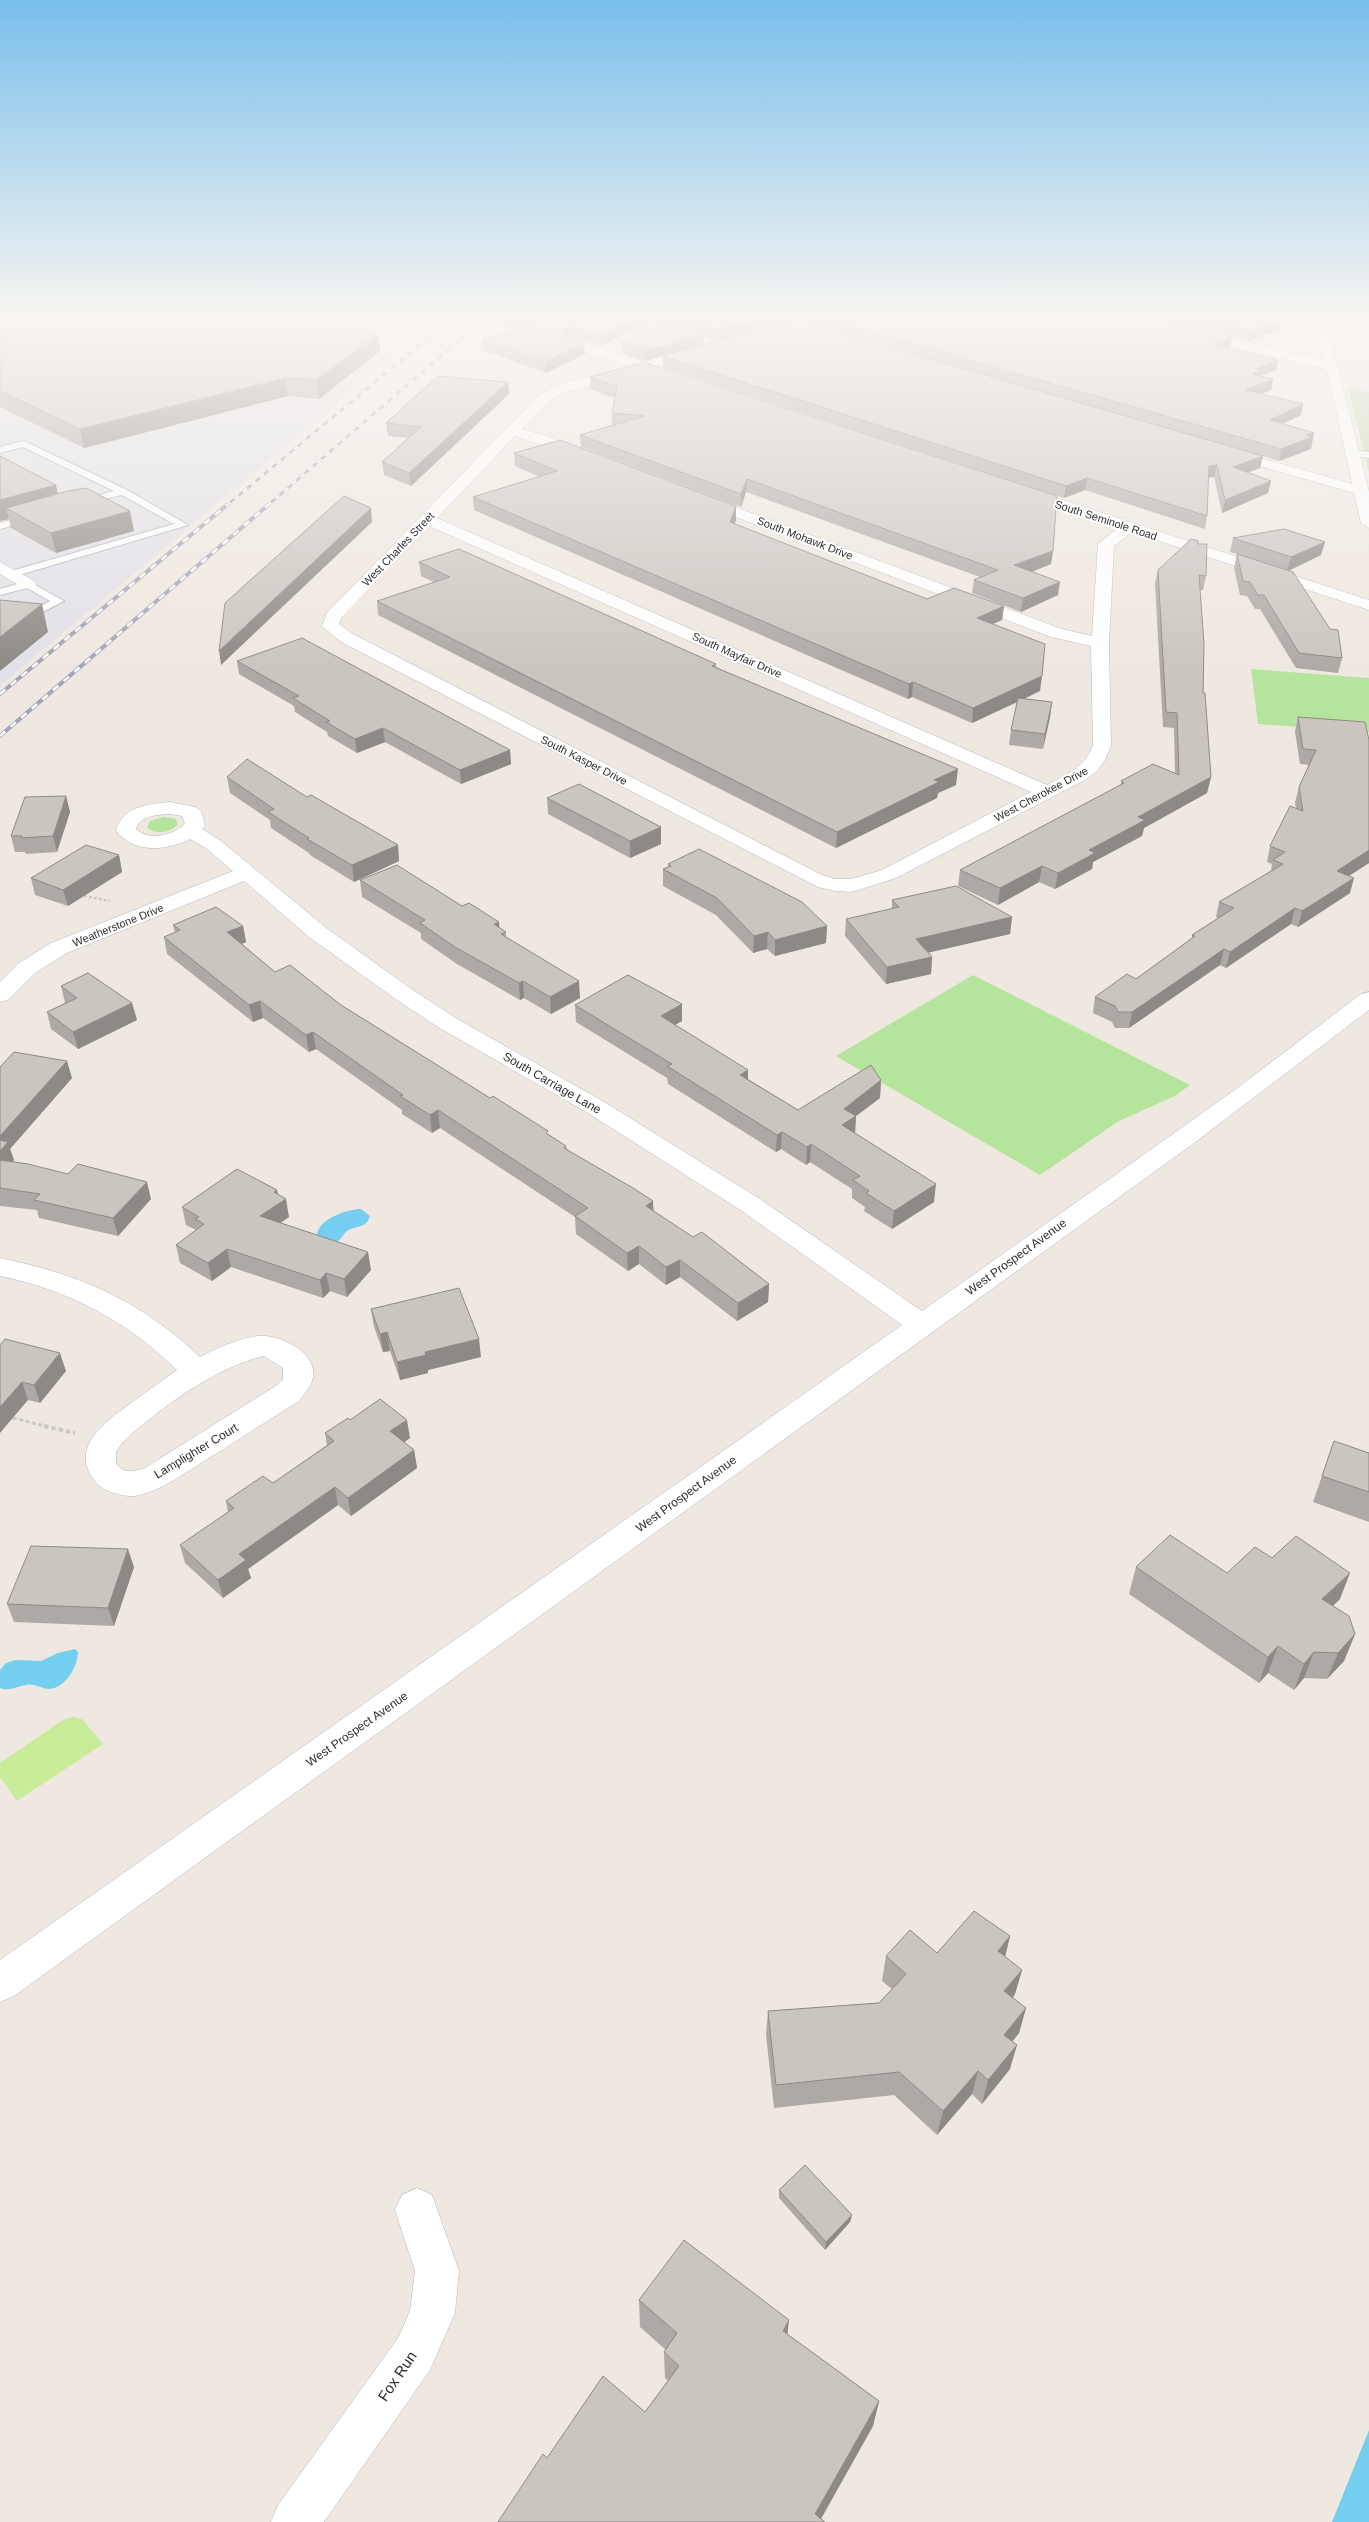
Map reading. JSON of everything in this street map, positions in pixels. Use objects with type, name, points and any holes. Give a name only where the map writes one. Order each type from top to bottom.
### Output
[{"type":"street","name":"West Charles Street","points":[[330,626],[332,616],[506,436]]},
{"type":"street","points":[[530,436],[604,462]]},
{"type":"street","points":[[1347,436],[1369,523]]},
{"type":"street","points":[[1210,448],[1361,492]]},
{"type":"street","name":"South Seminole Road","points":[[1006,486],[1129,528],[1369,605]]},
{"type":"street","name":"South Mohawk Drive","points":[[687,494],[1057,633],[1100,643]]},
{"type":"street","name":"South Mayfair Drive","points":[[426,519],[1047,792]]},
{"type":"street","name":"West Cherokee Drive","points":[[841,887],[861,885],[889,874],[1047,792],[1090,768],[1097,761],[1102,745],[1100,643],[1106,544],[1129,528]]},
{"type":"street","points":[[6,570],[28,584]]},
{"type":"street","name":"South Kasper Drive","points":[[330,626],[347,638],[806,875],[841,887]]},
{"type":"street","name":"South Carriage Lane","points":[[191,831],[214,845],[317,932],[402,993],[446,1022],[597,1108],[751,1205],[922,1325]]},
{"type":"street","name":"Weatherstone Drive","points":[[0,995],[27,968],[59,948],[247,872]]},
{"type":"street","name":"West Prospect Avenue","points":[[0,1983],[922,1325],[1316,1041],[1369,999]]},
{"type":"street","points":[[0,1267],[47,1278],[85,1290],[120,1309],[161,1336],[196,1371]]},
{"type":"street","name":"Lamplighter Court","points":[[265,1346],[278,1349],[295,1361],[298,1370],[298,1380],[288,1393],[267,1408],[156,1476],[139,1483],[121,1483],[111,1480],[104,1473],[99,1463],[104,1443],[128,1421],[196,1371],[233,1354],[265,1346]]},
{"type":"street","name":"Fox Run","points":[[294,2522],[414,2354],[432,2313],[437,2271],[416,2210]]},
{"type":"lane","points":[[0,450],[24,444],[123,492],[183,524],[6,570]]},
{"type":"lane","points":[[1351,453],[1369,455]]},
{"type":"lane","points":[[66,508],[123,492]]},
{"type":"lane","points":[[0,526],[47,513]]},
{"type":"lane","points":[[0,592],[28,584],[58,601],[15,624]]},
{"type":"path","points":[[13,1418],[78,1434],[104,1443]]},
{"type":"shaded area","points":[[0,436],[298,436],[0,686]]},
{"type":"green space","points":[[1360,436],[1369,436],[1369,473]]},
{"type":"green space","points":[[1251,669],[1369,678],[1369,732],[1258,724]]},
{"type":"green space","points":[[164,817],[176,819],[178,824],[163,832],[155,832],[147,828],[150,821]]},
{"type":"green space","points":[[973,975],[1190,1085],[1175,1096],[1119,1121],[1040,1175],[836,1056]]},
{"type":"green space","points":[[73,1717],[82,1719],[103,1744],[17,1801],[0,1777],[0,1763],[63,1720]]},
{"type":"water","points":[[361,1209],[370,1216],[366,1223],[347,1231],[336,1243],[317,1236],[318,1230],[327,1220],[341,1213]]},
{"type":"water","points":[[75,1649],[78,1652],[76,1664],[66,1681],[61,1685],[49,1689],[35,1685],[10,1689],[0,1688],[0,1670],[6,1663],[15,1660],[41,1661],[58,1653]]},
{"type":"water","points":[[1369,2430],[1369,2522],[1332,2522]]},
{"type":"building","points":[[411,436],[450,436],[409,473],[382,462]]},
{"type":"building","points":[[582,436],[871,436],[1057,496],[1053,551],[1014,565],[1060,582],[1023,598],[974,580],[998,570],[747,479],[741,494]]},
{"type":"building","points":[[910,436],[1193,436],[1263,456],[1233,467],[1271,481],[1225,500],[1217,465],[1209,466],[1207,516],[1087,478],[1066,486]]},
{"type":"building","points":[[1234,436],[1313,437],[1281,449]]},
{"type":"building","points":[[560,440],[736,506],[730,522],[927,599],[954,588],[1004,606],[977,618],[1045,644],[1042,676],[973,708],[913,682],[909,684],[473,497],[557,471],[514,453]]},
{"type":"building","points":[[0,456],[56,485],[0,500]]},
{"type":"building","points":[[86,488],[130,511],[51,533],[6,508],[68,491]]},
{"type":"building","points":[[344,496],[371,508],[219,651],[225,603]]},
{"type":"building","points":[[1284,529],[1325,542],[1291,557],[1233,538]]},
{"type":"building","points":[[1191,539],[1198,541],[1198,544],[1207,544],[1206,576],[1199,575],[1204,644],[1203,693],[1205,693],[1211,777],[1138,817],[1145,820],[1089,850],[1095,853],[1058,873],[1042,866],[1000,888],[960,870],[1124,783],[1121,781],[1153,764],[1179,775],[1177,713],[1166,712],[1158,570]]},
{"type":"building","points":[[459,549],[716,664],[712,666],[958,769],[934,780],[939,782],[837,832],[377,601],[450,577],[419,562]]},
{"type":"building","points":[[1237,554],[1293,572],[1330,629],[1338,630],[1342,658],[1299,653],[1264,595],[1258,595],[1250,582],[1243,581]]},
{"type":"building","points":[[0,600],[42,604],[0,637]]},
{"type":"building","points":[[302,638],[510,750],[460,770],[383,728],[355,739],[326,722],[330,721],[293,698],[299,696],[237,661]]},
{"type":"building","points":[[1018,698],[1052,702],[1045,734],[1011,730]]},
{"type":"building","points":[[1298,717],[1365,722],[1369,740],[1369,850],[1337,871],[1354,878],[1302,911],[1295,908],[1230,952],[1224,949],[1132,1012],[1118,1012],[1115,1006],[1095,997],[1127,974],[1136,979],[1195,936],[1192,935],[1234,908],[1219,902],[1283,864],[1273,860],[1285,852],[1270,846],[1290,806],[1303,811],[1299,787],[1316,750],[1303,749]]},
{"type":"building","points":[[247,759],[307,797],[311,795],[398,845],[352,865],[307,839],[309,838],[268,812],[274,809],[227,777]]},
{"type":"building","points":[[579,784],[661,827],[630,841],[547,798]]},
{"type":"building","points":[[66,796],[53,836],[21,838],[22,836],[11,836],[25,797]]},
{"type":"building","points":[[86,845],[119,855],[63,890],[31,878]]},
{"type":"building","points":[[699,849],[802,902],[827,926],[775,940],[768,932],[754,936],[717,898],[663,869],[671,866],[668,864]]},
{"type":"building","points":[[397,865],[462,906],[469,903],[499,922],[494,924],[506,932],[501,934],[579,981],[550,997],[523,981],[519,983],[455,947],[420,923],[425,920],[360,880]]},
{"type":"building","points":[[956,886],[1012,917],[916,939],[932,957],[887,967],[846,919],[899,907],[892,900]]},
{"type":"building","points":[[216,907],[243,926],[227,932],[275,972],[290,965],[341,1005],[490,1098],[493,1096],[548,1131],[546,1133],[566,1146],[564,1148],[653,1201],[646,1206],[693,1237],[702,1232],[769,1284],[738,1303],[680,1260],[666,1267],[639,1246],[627,1253],[575,1216],[588,1208],[438,1110],[430,1115],[400,1096],[403,1095],[313,1032],[306,1035],[260,1001],[249,1005],[164,937],[180,930],[173,925]]},
{"type":"building","points":[[88,973],[132,1003],[73,1032],[47,1012],[77,998],[61,986]]},
{"type":"building","points":[[628,975],[682,1004],[661,1016],[748,1070],[740,1075],[798,1110],[871,1065],[881,1080],[844,1109],[856,1116],[842,1125],[936,1184],[894,1211],[866,1193],[869,1191],[853,1180],[860,1176],[811,1144],[807,1147],[782,1132],[777,1135],[667,1066],[672,1064],[575,1005]]},
{"type":"building","points":[[14,1052],[67,1061],[0,1136],[0,1067]]},
{"type":"building","points":[[0,1140],[8,1142],[0,1151]]},
{"type":"building","points":[[0,1160],[28,1164],[68,1174],[78,1164],[147,1182],[113,1218],[34,1200],[40,1194],[0,1188]]},
{"type":"building","points":[[237,1169],[277,1190],[274,1192],[286,1199],[260,1216],[368,1252],[344,1279],[326,1273],[320,1280],[227,1249],[208,1263],[176,1245],[204,1224],[195,1219],[199,1217],[182,1207]]},
{"type":"building","points":[[459,1288],[479,1339],[425,1352],[426,1355],[397,1362],[387,1332],[380,1334],[371,1309]]},
{"type":"building","points":[[5,1339],[60,1353],[34,1385],[22,1382],[0,1407],[0,1345]]},
{"type":"building","points":[[380,1399],[407,1420],[390,1431],[414,1450],[348,1498],[335,1487],[239,1554],[246,1560],[218,1580],[180,1545],[234,1508],[226,1501],[263,1476],[273,1483],[334,1441],[325,1433],[348,1418],[350,1420]]},
{"type":"building","points":[[1334,1441],[1369,1453],[1369,1492],[1322,1476]]},
{"type":"building","points":[[1170,1535],[1227,1573],[1255,1547],[1272,1558],[1296,1536],[1350,1573],[1322,1599],[1349,1616],[1355,1634],[1338,1653],[1314,1652],[1304,1664],[1278,1646],[1268,1657],[1136,1567]]},
{"type":"building","points":[[31,1546],[128,1549],[108,1608],[7,1604]]},
{"type":"building","points":[[974,1911],[1010,1936],[998,1951],[1022,1970],[1004,1991],[1026,2008],[1004,2035],[1017,2045],[988,2080],[978,2071],[943,2111],[899,2072],[776,2085],[768,2011],[879,2003],[906,1974],[886,1956],[910,1930],[937,1953]]},
{"type":"building","points":[[805,2165],[852,2215],[826,2242],[779,2190]]},
{"type":"building","points":[[684,2240],[789,2320],[783,2331],[879,2401],[815,2514],[825,2522],[498,2522],[543,2454],[547,2458],[603,2376],[645,2412],[679,2366],[664,2352],[677,2333],[639,2300]]},
{"type":"railway","points":[[226,506],[311,436]]},
{"type":"railway","points":[[267,506],[349,436]]},
{"type":"railway","points":[[0,694],[227,505]]},
{"type":"railway","points":[[0,736],[268,505]]}]
